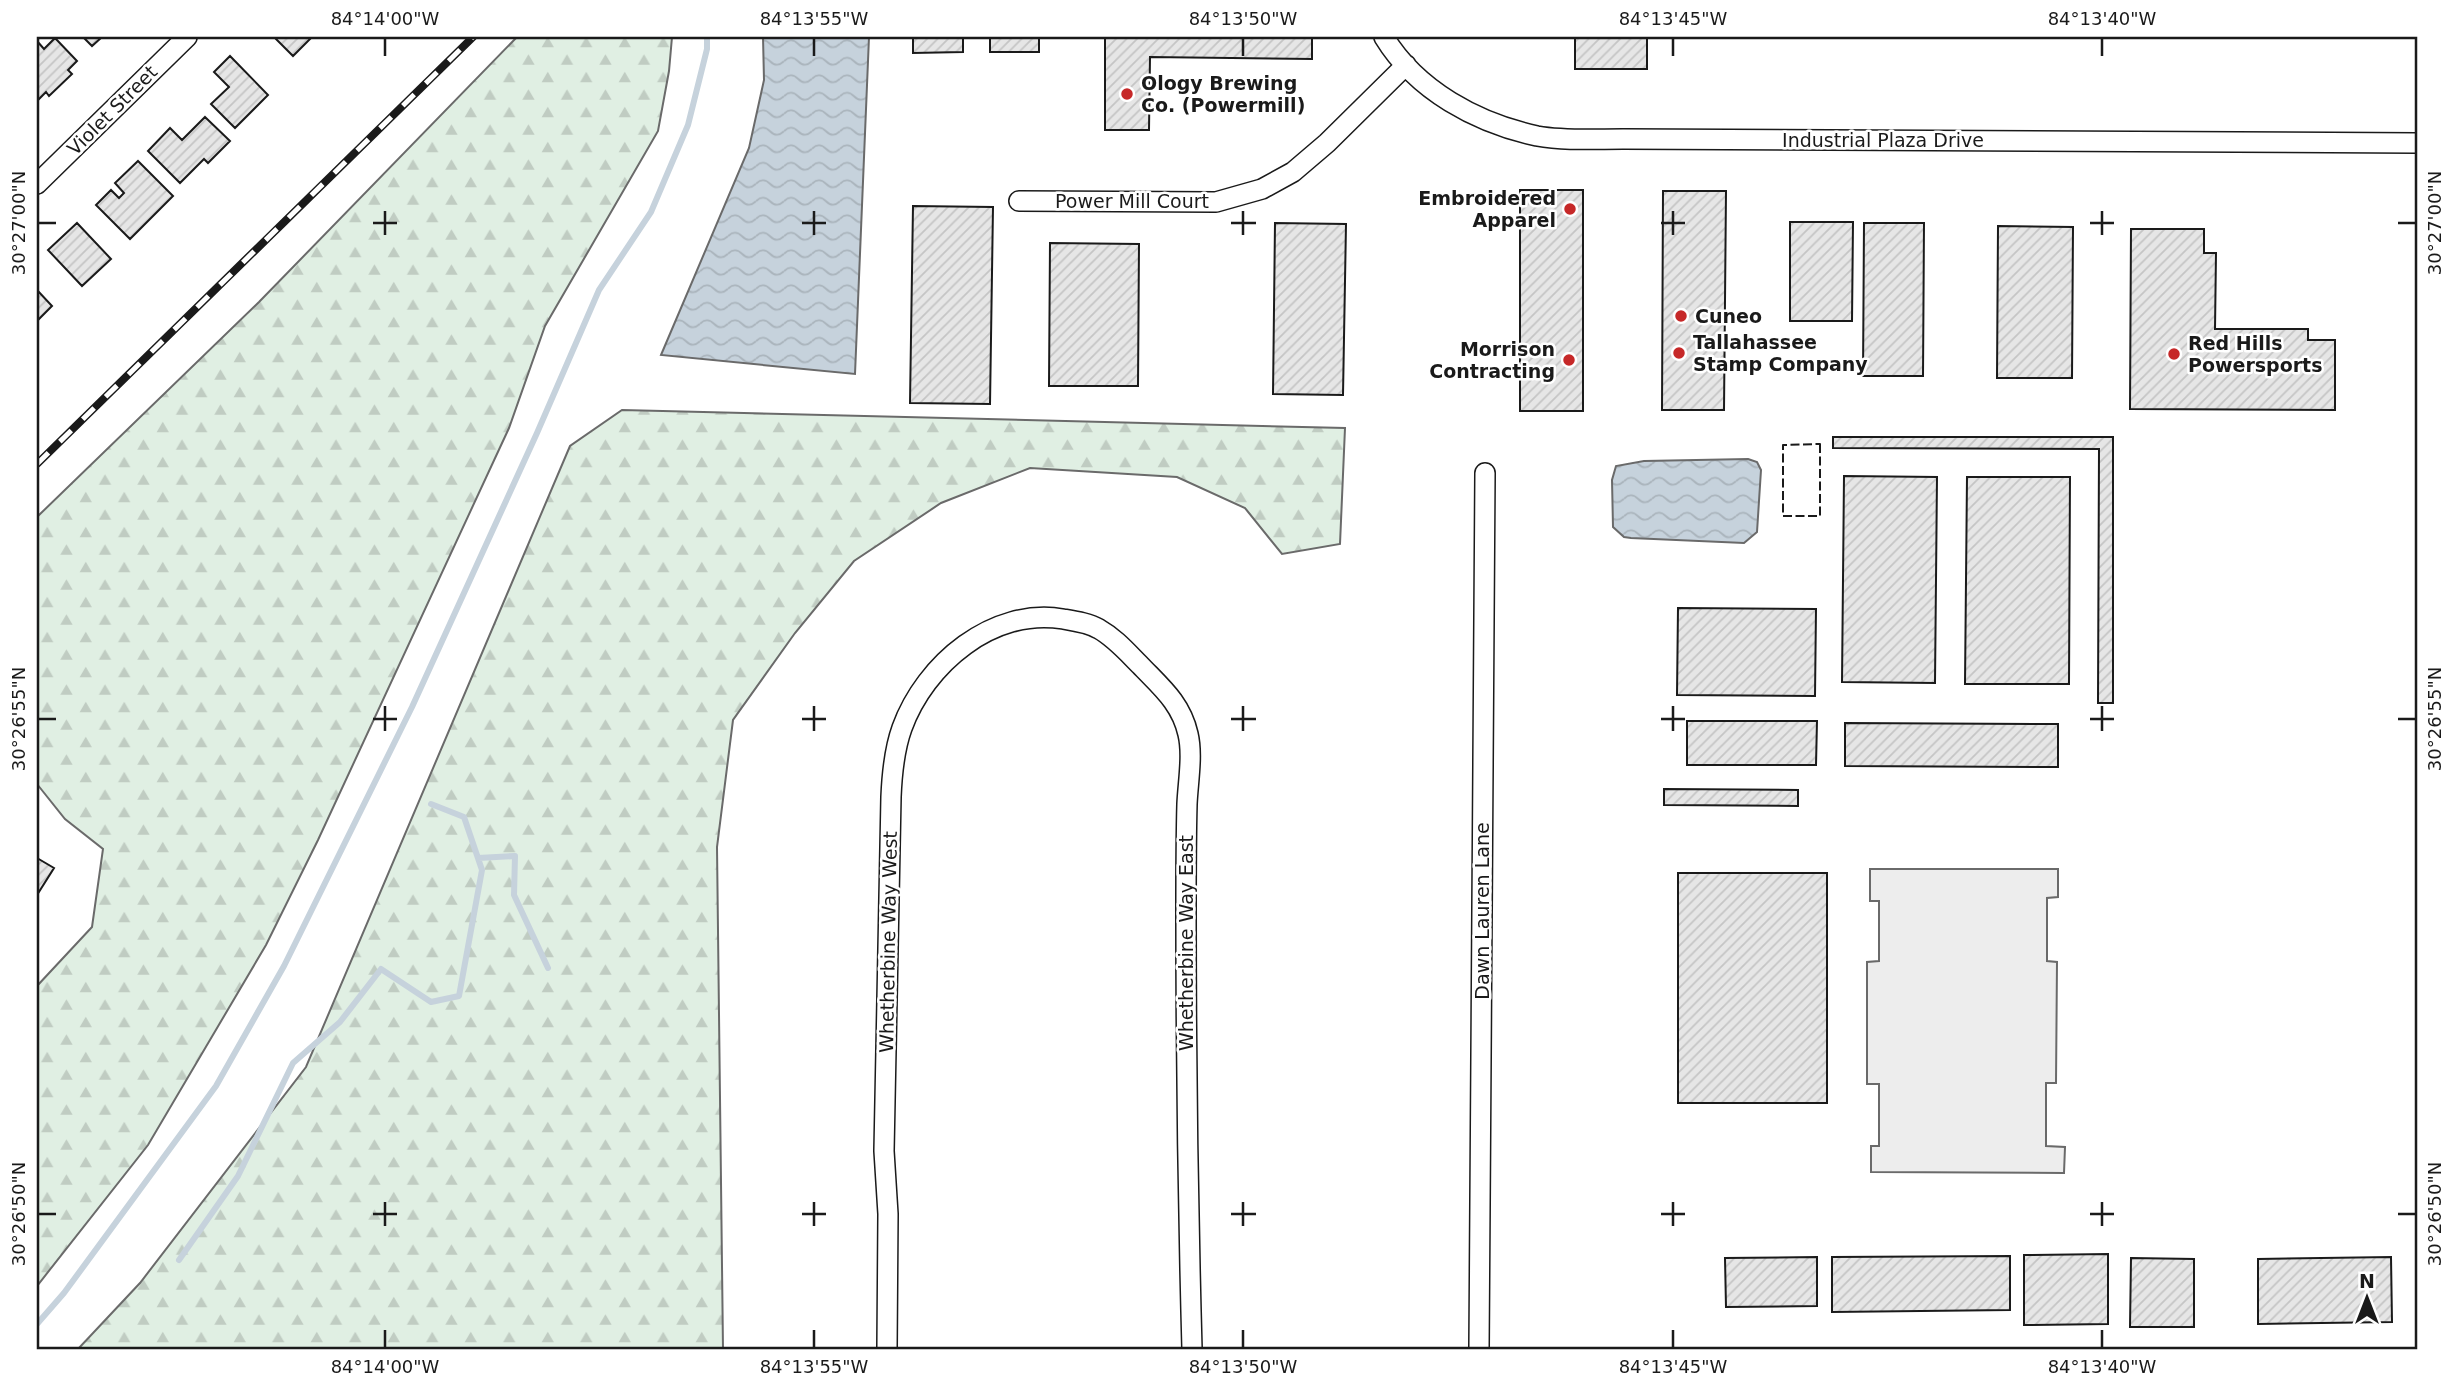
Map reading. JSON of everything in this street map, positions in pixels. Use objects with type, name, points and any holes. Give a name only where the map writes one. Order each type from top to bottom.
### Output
[{"type":"street","name":"Violet Street","points":[[37,184],[187,37]]},
{"type":"street","name":"Industrial Plaza Drive","points":[[1384,37],[1420,80],[1449,101],[1489,122],[1539,136],[1610,139],[2417,143]]},
{"type":"street","name":"Power Mill Court","points":[[1019,201],[1216,202],[1262,190],[1293,172],[1327,144],[1406,65]]},
{"type":"street","name":"Dawn Lauren Lane","points":[[1479,1349],[1485,474]]},
{"type":"street","name":"Whetherbine Way West","points":[[887,1349],[888,1214],[884,1151],[893,765],[902,729],[912,705],[943,663],[967,644],[1006,622],[1045,616]]},
{"type":"street","name":"Whetherbine Way East","points":[[1045,616],[1098,628],[1120,645],[1164,689],[1183,714],[1189,738],[1186,814],[1186,1035],[1192,1349]]},
{"type":"green space","points":[[517,37],[672,37],[658,131],[545,326],[509,428],[318,840],[266,945],[148,1145],[37,1286],[37,986],[92,927],[103,849],[65,819],[37,784],[37,517],[259,302]]},
{"type":"green space","points":[[622,410],[1345,428],[1340,544],[1282,554],[1245,508],[1177,477],[1030,468],[941,503],[854,561],[795,633],[733,720],[717,847],[723,1349],[78,1349],[140,1283],[306,1067],[570,446]]},
{"type":"shaded area","points":[[1870,869],[2058,869],[2058,897],[2047,898],[2047,961],[2057,962],[2056,1083],[2046,1083],[2046,1146],[2065,1147],[2064,1173],[1871,1172],[1871,1146],[1879,1146],[1879,1084],[1867,1084],[1867,962],[1879,961],[1879,901],[1870,901]]},
{"type":"water","points":[[763,37],[869,37],[855,374],[661,355],[749,148],[764,80]]},
{"type":"water","points":[[1748,459],[1757,462],[1761,470],[1757,532],[1744,543],[1631,538],[1624,537],[1613,527],[1612,480],[1616,466],[1644,461]]},
{"type":"building","points":[[83,37],[102,37],[92,46]]},
{"type":"building","points":[[274,37],[312,37],[293,56]]},
{"type":"building","points":[[913,37],[963,37],[963,52],[913,53]]},
{"type":"building","points":[[990,37],[1039,37],[1039,52],[990,52]]},
{"type":"building","name":"Ology Brewing Co. (Powermill)","points":[[1105,37],[1312,37],[1312,59],[1150,57],[1149,130],[1105,130]]},
{"type":"building","points":[[1575,37],[1647,37],[1647,69],[1575,69]]},
{"type":"building","points":[[55,38],[77,61],[68,70],[72,74],[49,96],[46,92],[37,101],[37,41],[44,49]]},
{"type":"building","points":[[230,56],[268,95],[235,128],[211,104],[229,87],[214,72]]},
{"type":"building","points":[[205,117],[230,141],[208,163],[204,159],[180,183],[148,151],[170,128],[182,140]]},
{"type":"building","points":[[138,161],[173,196],[130,239],[96,205],[111,190],[119,198],[124,193],[115,183]]},
{"type":"building","points":[[1520,190],[1583,190],[1583,411],[1520,411]]},
{"type":"building","points":[[1663,191],[1726,191],[1724,410],[1662,410]]},
{"type":"building","points":[[913,206],[993,207],[990,404],[910,403]]},
{"type":"building","points":[[1790,222],[1853,222],[1852,321],[1790,321]]},
{"type":"building","points":[[77,223],[111,259],[82,286],[48,250]]},
{"type":"building","points":[[1275,223],[1346,224],[1343,395],[1273,394]]},
{"type":"building","points":[[1864,223],[1924,223],[1923,376],[1863,376]]},
{"type":"building","points":[[1998,226],[2073,227],[2072,378],[1997,378]]},
{"type":"building","points":[[2131,229],[2204,229],[2204,253],[2216,253],[2215,329],[2308,329],[2308,340],[2335,340],[2335,410],[2130,409]]},
{"type":"building","points":[[1050,243],[1139,244],[1138,386],[1049,386]]},
{"type":"building","points":[[37,290],[52,306],[37,321]]},
{"type":"building","points":[[1833,437],[2113,437],[2113,703],[2098,703],[2099,449],[1833,448]]},
{"type":"building","points":[[1844,476],[1937,477],[1935,683],[1842,682]]},
{"type":"building","points":[[1967,477],[2070,477],[2069,684],[1965,684]]},
{"type":"building","points":[[1678,608],[1816,609],[1815,696],[1677,695]]},
{"type":"building","points":[[1687,721],[1817,721],[1816,765],[1687,765]]},
{"type":"building","points":[[1845,723],[2058,724],[2058,767],[1845,766]]},
{"type":"building","points":[[1664,789],[1798,790],[1798,806],[1664,805]]},
{"type":"building","points":[[37,858],[54,868],[37,895]]},
{"type":"building","points":[[1678,873],[1827,873],[1827,1103],[1678,1103]]},
{"type":"building","points":[[2108,1254],[2108,1324],[2024,1325],[2024,1255]]},
{"type":"building","points":[[2010,1256],[2010,1310],[1832,1312],[1832,1257]]},
{"type":"building","points":[[1817,1257],[1817,1306],[1726,1307],[1725,1258]]},
{"type":"building","points":[[2391,1257],[2392,1322],[2258,1324],[2258,1259]]},
{"type":"building","points":[[2131,1258],[2194,1259],[2194,1327],[2130,1327]]},
{"type":"waterway","points":[[37,1324],[64,1293],[216,1086],[284,966],[412,707],[599,290],[651,212],[688,125],[707,49],[707,37]]},
{"type":"waterway","points":[[179,1260],[238,1176],[293,1063],[340,1022],[381,969],[431,1002],[459,996],[482,870],[464,817],[431,804]]},
{"type":"waterway","points":[[478,858],[515,856],[514,895],[548,968]]},
{"type":"railway","points":[[37,464],[473,37]]},
{"type":"fence","points":[[1820,444],[1820,516],[1783,516],[1783,445],[1820,444]]},
{"type":"place","name":"Ology Brewing Co. (Powermill)","points":[[1127,94]]},
{"type":"place","name":"Embroidered Apparel","points":[[1570,209]]},
{"type":"place","name":"Cuneo","points":[[1681,316]]},
{"type":"place","name":"Tallahassee Stamp Company","points":[[1679,353]]},
{"type":"place","name":"Red Hills Powersports","points":[[2174,354]]},
{"type":"place","name":"Morrison Contracting","points":[[1569,360]]}]
